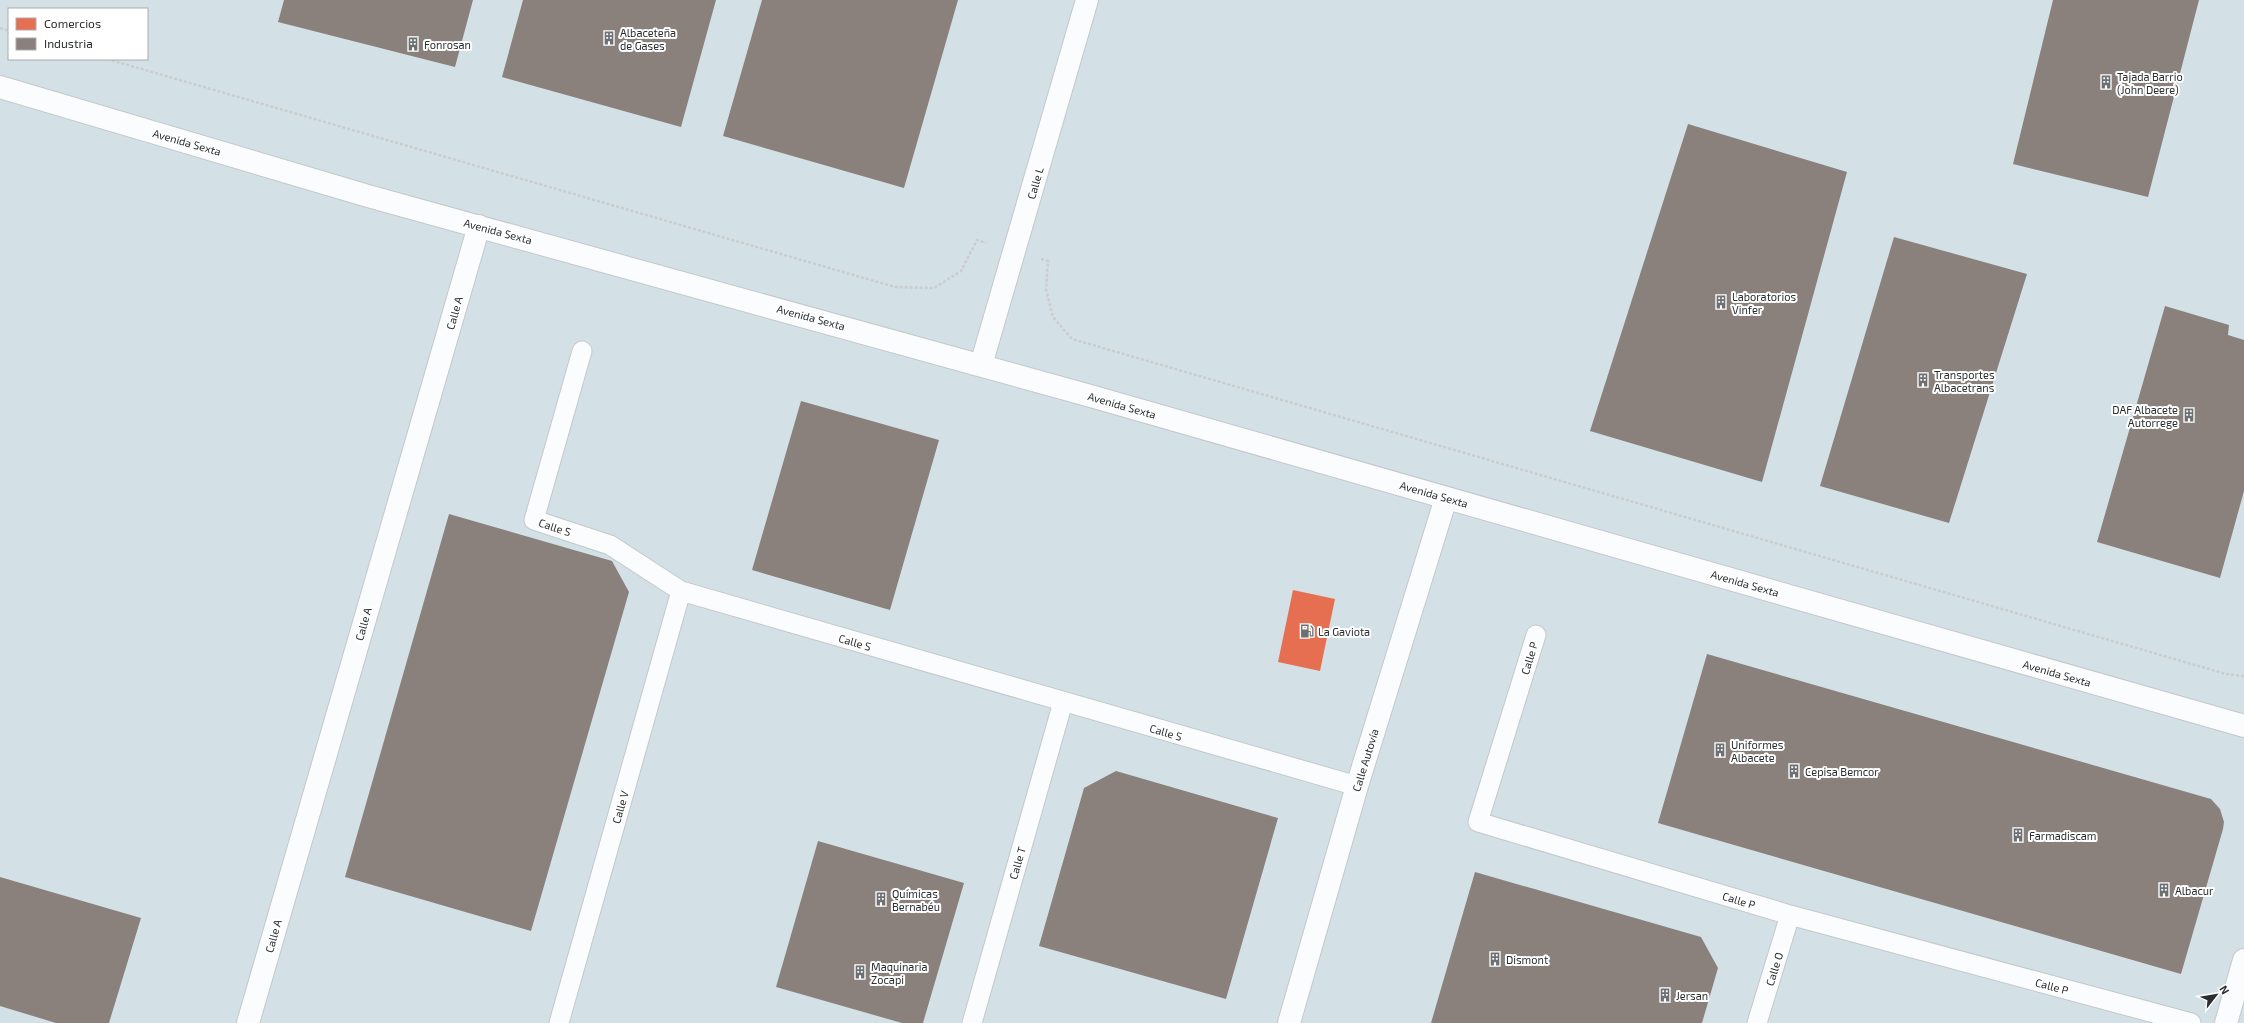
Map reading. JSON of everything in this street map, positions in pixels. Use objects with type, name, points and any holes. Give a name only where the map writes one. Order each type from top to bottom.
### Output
[{"type":"street","name":"Calle L","points":[[982,365],[1087,0]]},
{"type":"street","name":"Avenida Sexta","points":[[0,87],[360,193],[982,365],[2244,726]]},
{"type":"street","name":"Calle A","points":[[248,1023],[479,226]]},
{"type":"street","name":"Calle Autovía","points":[[1289,1023],[1357,786],[1446,498]]},
{"type":"street","points":[[2226,1023],[2244,960]]},
{"type":"lane","name":"Calle S","points":[[582,351],[534,520],[610,545],[681,591],[1357,786]]},
{"type":"lane","name":"Calle V","points":[[559,1023],[681,591]]},
{"type":"lane","name":"Calle P","points":[[1536,635],[1478,822],[1790,915],[2191,1023]]},
{"type":"lane","name":"Calle T","points":[[972,1023],[1063,702]]},
{"type":"lane","name":"Calle O","points":[[1757,1023],[1790,915]]},
{"type":"path","points":[[109,60],[896,287],[934,288],[961,271],[977,240],[1048,261],[1046,289],[1053,317],[1072,339],[2226,674],[2244,676]]},
{"type":"shaded area","points":[[0,0],[2244,0],[2244,1023],[0,1023]]},
{"type":"building: Comercios","name":"La Gaviota","points":[[1293,590],[1335,599],[1320,671],[1278,662]]},
{"type":"building: Industria","name":"Fonrosan","points":[[284,0],[473,0],[455,67],[278,22]]},
{"type":"building: Industria","name":"Albaceteña de Gases","points":[[523,0],[716,0],[681,127],[502,77]]},
{"type":"building: Industria","points":[[762,0],[958,0],[904,188],[723,136]]},
{"type":"building: Industria","name":"Tajada Barrio (John Deere)","points":[[2053,0],[2199,0],[2148,197],[2013,164]]},
{"type":"building: Industria","name":"Laboratorios Vinfer","points":[[1688,124],[1847,172],[1762,482],[1590,431]]},
{"type":"building: Industria","name":"Transportes Albacetrans","points":[[1894,237],[2027,274],[1949,523],[1820,486]]},
{"type":"building: Industria","name":"DAF Albacete Autorrege","points":[[2165,306],[2229,325],[2228,335],[2244,340],[2244,491],[2220,578],[2097,542]]},
{"type":"building: Industria","points":[[801,401],[939,440],[890,610],[752,570]]},
{"type":"building: Industria","points":[[449,514],[612,561],[629,592],[531,931],[345,877]]},
{"type":"building: Industria","points":[[1707,654],[2211,799],[2220,809],[2224,822],[2223,829],[2181,974],[1658,823]]},
{"type":"building: Industria","points":[[1116,771],[1278,818],[1226,999],[1039,946],[1084,788]]},
{"type":"building: Industria","points":[[818,841],[964,883],[923,1023],[902,1023],[776,987]]},
{"type":"building: Industria","points":[[1475,872],[1701,937],[1718,968],[1702,1023],[1431,1023]]},
{"type":"building: Industria","points":[[0,877],[141,918],[109,1023],[56,1023],[0,1006]]},
{"type":"place","name":"Albaceteña de Gases","points":[[609,38]]},
{"type":"place","name":"Fonrosan","points":[[413,44]]},
{"type":"place","name":"Tajada Barrio (John Deere)","points":[[2106,82]]},
{"type":"place","name":"Laboratorios Vinfer","points":[[1721,302]]},
{"type":"place","name":"Transportes Albacetrans","points":[[1923,380]]},
{"type":"place","name":"DAF Albacete Autorrege","points":[[2189,415]]},
{"type":"place","name":"La Gaviota","points":[[1307,631]]},
{"type":"place","name":"Uniformes Albacete","points":[[1720,750]]},
{"type":"place","name":"Cepisa Bemcor","points":[[1794,771]]},
{"type":"place","name":"Farmadiscam","points":[[2018,835]]},
{"type":"place","name":"Albacur","points":[[2164,890]]},
{"type":"place","name":"Químicas Bernabéu","points":[[881,899]]},
{"type":"place","name":"Dismont","points":[[1495,959]]},
{"type":"place","name":"Maquinaria Zocapi","points":[[860,972]]},
{"type":"place","name":"Jersan","points":[[1665,995]]}]
